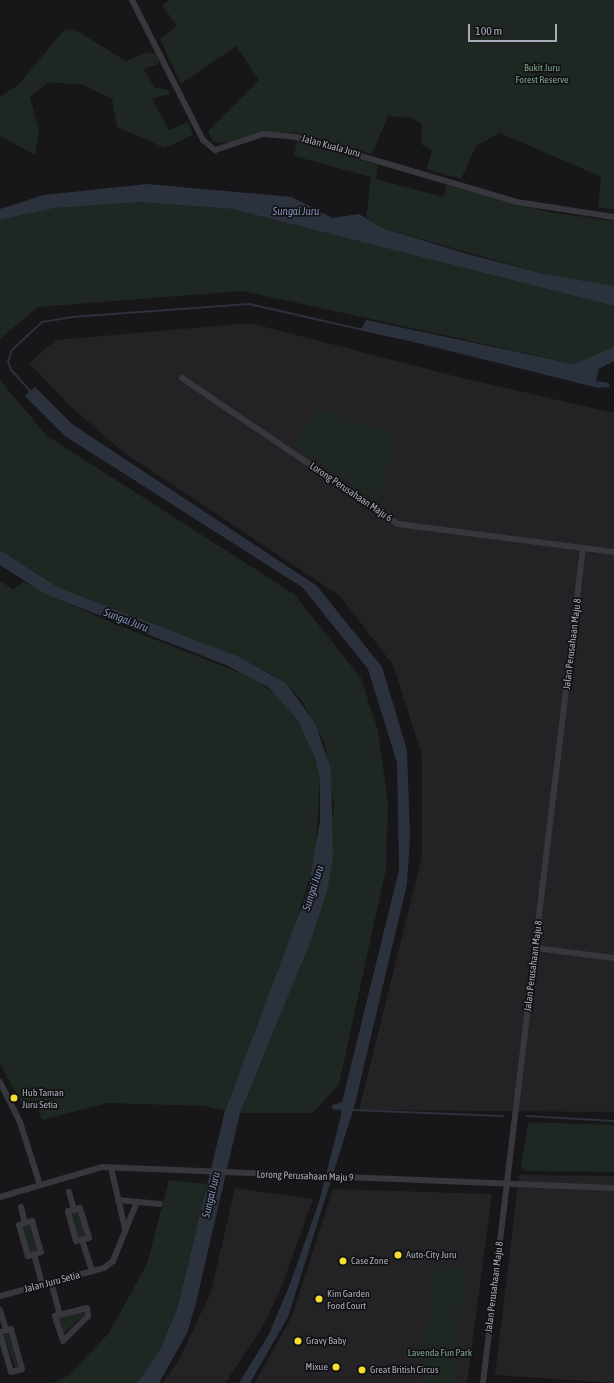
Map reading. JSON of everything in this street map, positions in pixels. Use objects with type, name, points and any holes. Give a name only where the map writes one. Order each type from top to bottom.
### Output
[{"type":"street","name":"Jalan Kuala Juru","points":[[132,0],[203,140],[215,150],[263,134],[296,137],[517,202],[614,217]]},
{"type":"street","name":"Lorong Perusahaan Maju 6","points":[[182,378],[398,524],[614,552]]},
{"type":"street","name":"Jalan Perusahaan Maju 8","points":[[483,1383],[583,548]]},
{"type":"street","points":[[535,948],[614,958]]},
{"type":"street","points":[[0,1082],[20,1122],[40,1185]]},
{"type":"street","points":[[111,1168],[125,1228]]},
{"type":"street","name":"Lorong Perusahaan Maju 9","points":[[0,1197],[40,1185],[111,1168],[234,1174],[320,1176],[507,1186],[614,1188]]},
{"type":"street","points":[[69,1192],[74,1210]]},
{"type":"street","points":[[118,1200],[160,1204]]},
{"type":"street","points":[[125,1228],[137,1202]]},
{"type":"street","points":[[20,1207],[25,1223]]},
{"type":"street","points":[[80,1208],[89,1238],[76,1241],[68,1211],[74,1210],[80,1208]]},
{"type":"street","points":[[32,1221],[41,1252],[28,1256],[19,1225],[25,1223],[32,1221]]},
{"type":"street","name":"Jalan Juru Setia","points":[[0,1296],[104,1268],[113,1261],[125,1228]]},
{"type":"street","points":[[82,1240],[92,1271]]},
{"type":"street","points":[[34,1254],[42,1284]]},
{"type":"street","points":[[51,1282],[60,1315]]},
{"type":"street","points":[[87,1308],[89,1309],[88,1316],[63,1341],[55,1316],[60,1315],[87,1308]]},
{"type":"street","points":[[0,1310],[2,1332],[11,1372],[22,1369],[11,1329],[2,1332]]},
{"type":"shaded area","points":[[250,323],[458,377],[614,413],[614,1112],[359,1110],[422,856],[422,755],[393,665],[340,596],[123,452],[70,406],[29,363],[56,340]]},
{"type":"shaded area","points":[[519,1175],[614,1176],[614,1383],[495,1375]]},
{"type":"shaded area","points":[[235,1188],[313,1199],[281,1288],[262,1328],[225,1383],[163,1383],[179,1360],[211,1292]]},
{"type":"shaded area","name":"Auto-City Juru","points":[[333,1189],[492,1194],[467,1383],[255,1383],[292,1316]]},
{"type":"green space","name":"Bukit Juru Forest Reserve","points":[[170,0],[614,0],[614,210],[598,207],[601,177],[500,133],[476,146],[461,179],[426,169],[432,151],[421,144],[422,125],[412,118],[388,116],[372,154],[296,133],[261,132],[231,143],[213,142],[208,131],[259,80],[236,46],[181,84],[160,39],[177,26],[162,5]]},
{"type":"green space","points":[[65,29],[79,32],[126,61],[147,52],[157,55],[159,64],[143,69],[155,88],[169,90],[170,94],[152,99],[169,130],[188,122],[193,135],[165,148],[117,127],[112,99],[83,85],[49,82],[30,97],[39,131],[35,155],[0,136],[0,97],[19,84]]},
{"type":"green space","points":[[297,141],[378,165],[376,179],[443,197],[447,185],[548,212],[614,221],[614,286],[544,274],[382,228],[366,218],[371,177],[294,156]]},
{"type":"green space","points":[[140,202],[232,209],[614,306],[614,347],[575,364],[243,291],[38,307],[0,339],[0,220],[55,208]]},
{"type":"green space","points":[[0,380],[46,435],[294,594],[361,678],[378,731],[388,803],[386,869],[339,1084],[313,1113],[240,1113],[310,943],[334,806],[325,744],[302,701],[286,683],[266,671],[59,588],[0,550]]},
{"type":"green space","points":[[318,408],[397,435],[378,503],[294,445]]},
{"type":"green space","points":[[0,581],[13,589],[23,582],[98,617],[253,678],[283,700],[297,719],[315,758],[320,780],[315,861],[290,941],[225,1111],[205,1106],[108,1103],[42,1120],[38,1108],[25,1109],[0,1064]]},
{"type":"green space","points":[[528,1122],[614,1125],[614,1172],[526,1171],[521,1167]]},
{"type":"green space","points":[[169,1180],[207,1184],[177,1309],[160,1350],[137,1383],[53,1383],[69,1375],[109,1333],[147,1264]]},
{"type":"green space","points":[[79,1211],[85,1235],[82,1238],[78,1237],[72,1213]]},
{"type":"green space","points":[[30,1225],[37,1249],[34,1252],[29,1251],[23,1227]]},
{"type":"green space","name":"Lavenda Fun Park","points":[[435,1265],[467,1269],[453,1383],[421,1383]]},
{"type":"green space","points":[[82,1311],[84,1315],[62,1335],[57,1318]]},
{"type":"green space","points":[[9,1333],[18,1366],[16,1369],[3,1335]]},
{"type":"water","name":"Sungai Juru","points":[[147,184],[292,197],[332,218],[359,214],[382,228],[464,253],[544,274],[614,286],[614,306],[232,209],[140,202],[55,208],[0,220],[0,209],[44,195]]},
{"type":"water","points":[[366,320],[574,364],[614,347],[614,361],[599,369],[596,381],[609,383],[610,387],[598,388],[361,329]]},
{"type":"water","points":[[35,387],[72,424],[317,586],[382,667],[407,750],[410,837],[407,884],[355,1104],[288,1317],[250,1383],[239,1383],[269,1334],[290,1284],[319,1202],[341,1116],[341,1110],[332,1109],[332,1105],[342,1102],[399,870],[397,763],[368,669],[302,587],[65,436],[25,396]]},
{"type":"water","name":"Sungai Juru","points":[[0,550],[59,588],[237,656],[286,683],[315,723],[331,769],[333,858],[328,888],[310,943],[240,1113],[195,1307],[187,1333],[159,1383],[137,1383],[160,1350],[177,1309],[225,1111],[308,890],[320,821],[320,780],[315,758],[297,719],[268,687],[226,665],[45,594],[0,565]]},
{"type":"waterway","points":[[32,393],[11,370],[8,361],[12,350],[42,322],[72,317],[249,304],[399,338]]},
{"type":"waterway","points":[[351,1110],[503,1116]]},
{"type":"waterway","points":[[527,1116],[614,1121]]},
{"type":"place","name":"Hub Taman Juru Setia","points":[[14,1098]]},
{"type":"place","name":"Auto-City Juru","points":[[398,1255]]},
{"type":"place","name":"Case Zone","points":[[343,1261]]},
{"type":"place","name":"Kim Garden Food Court","points":[[319,1299]]},
{"type":"place","name":"Gravy Baby","points":[[298,1341]]},
{"type":"place","name":"Mixue","points":[[336,1367]]},
{"type":"place","name":"Great British Circus","points":[[362,1370]]}]
